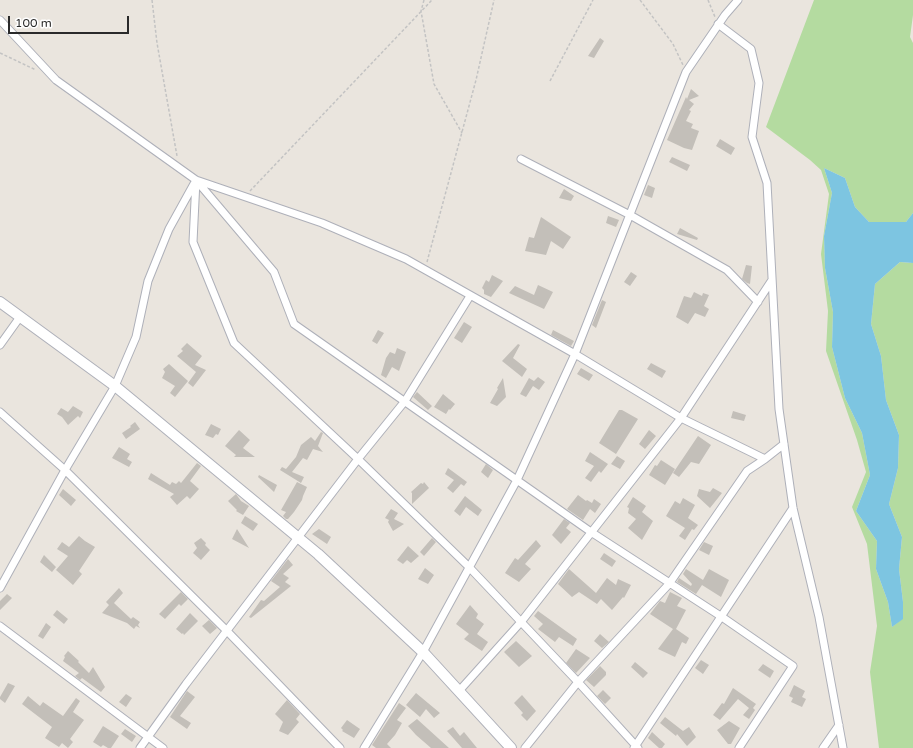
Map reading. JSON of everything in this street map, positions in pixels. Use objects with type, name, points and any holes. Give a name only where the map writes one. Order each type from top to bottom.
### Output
[{"type":"main road","points":[[0,302],[115,386],[318,554],[423,652],[511,748]]},
{"type":"street","points":[[364,748],[423,652],[517,480],[575,354],[686,72],[718,24],[738,0]]},
{"type":"street","points":[[0,20],[56,80],[196,180],[274,272],[294,324],[591,532],[722,617],[793,666],[740,748]]},
{"type":"street","points":[[718,24],[751,49],[759,83],[752,136],[767,183],[779,409],[793,508],[819,617],[843,748]]},
{"type":"street","points":[[521,159],[630,215],[727,270],[758,302]]},
{"type":"street","points":[[196,180],[322,223],[406,259],[575,354],[681,418],[764,459]]},
{"type":"street","points":[[0,588],[65,470],[115,386],[136,337],[148,281],[169,229],[196,180]]},
{"type":"street","points":[[196,180],[193,242],[234,343],[358,459],[469,567],[578,682],[636,747],[793,508]]},
{"type":"street","points":[[459,691],[521,622],[681,418],[772,280]]},
{"type":"street","points":[[140,748],[186,684],[404,401],[470,296]]},
{"type":"street","points":[[0,345],[20,317]]},
{"type":"street","points":[[0,412],[65,470],[227,631],[340,748]]},
{"type":"street","points":[[525,748],[578,682],[669,584],[747,471],[784,444]]},
{"type":"street","points":[[0,626],[163,748]]},
{"type":"street","points":[[823,748],[839,725]]},
{"type":"path","points":[[152,0],[157,43],[179,168]]},
{"type":"path","points":[[424,0],[421,10],[434,84],[462,133]]},
{"type":"path","points":[[244,196],[432,0]]},
{"type":"path","points":[[425,270],[476,80],[494,0]]},
{"type":"path","points":[[550,81],[593,0]]},
{"type":"path","points":[[640,0],[673,44],[686,72]]},
{"type":"path","points":[[708,0],[718,24]]},
{"type":"path","points":[[0,53],[42,73]]},
{"type":"green space","points":[[814,0],[913,0],[913,15],[910,37],[913,43],[913,213],[906,222],[869,222],[855,207],[845,178],[824,168],[832,193],[824,236],[825,268],[833,312],[832,347],[845,398],[862,433],[870,475],[856,511],[877,541],[876,569],[888,602],[892,627],[903,618],[903,602],[899,569],[902,537],[889,504],[898,468],[899,435],[886,400],[881,356],[871,324],[875,284],[900,262],[913,263],[913,748],[879,748],[870,672],[877,626],[867,544],[852,507],[866,472],[857,440],[826,351],[828,311],[821,254],[829,194],[821,170],[766,127]]},
{"type":"water","points":[[824,168],[845,178],[855,207],[869,222],[906,222],[913,213],[913,263],[900,262],[875,284],[871,324],[881,356],[886,400],[899,435],[898,468],[889,504],[902,537],[899,569],[903,602],[903,619],[892,627],[888,602],[876,569],[877,541],[856,511],[870,475],[862,433],[845,398],[832,347],[833,312],[825,268],[824,236],[832,193]]},
{"type":"building","points":[[600,38],[604,41],[594,58],[588,56]]},
{"type":"building","points":[[691,89],[699,96],[689,100],[694,104],[689,110],[691,111],[686,121],[693,124],[691,128],[699,131],[692,150],[667,140]]},
{"type":"building","points":[[720,139],[735,148],[731,155],[716,146]]},
{"type":"building","points":[[672,157],[690,165],[687,171],[669,162]]},
{"type":"building","points":[[648,185],[655,188],[652,198],[644,195]]},
{"type":"building","points":[[564,189],[574,196],[571,201],[559,198]]},
{"type":"building","points":[[608,216],[619,220],[616,227],[606,223]]},
{"type":"building","points":[[541,217],[571,237],[563,249],[551,241],[546,255],[525,251],[529,237],[534,238]]},
{"type":"building","points":[[680,228],[698,238],[697,240],[677,234]]},
{"type":"building","points":[[746,265],[752,266],[750,284],[742,279]]},
{"type":"building","points":[[631,272],[637,276],[630,286],[624,282]]},
{"type":"building","points":[[492,275],[503,281],[491,297],[484,294],[484,290],[482,288],[486,280],[489,282]]},
{"type":"building","points":[[538,285],[553,292],[544,309],[509,293],[515,286],[534,295]]},
{"type":"building","points":[[694,292],[702,296],[703,293],[709,295],[704,306],[709,309],[705,317],[695,313],[688,324],[676,317],[684,296],[691,298]]},
{"type":"building","points":[[602,300],[606,302],[596,328],[592,325]]},
{"type":"building","points":[[464,322],[472,327],[462,343],[454,338]]},
{"type":"building","points":[[378,330],[384,333],[377,344],[372,341]]},
{"type":"building","points":[[553,330],[574,341],[571,346],[551,335]]},
{"type":"building","points":[[187,343],[202,356],[195,365],[206,370],[193,387],[188,383],[196,372],[177,356],[183,351],[181,349]]},
{"type":"building","points":[[518,344],[520,345],[513,358],[527,369],[522,377],[502,361]]},
{"type":"building","points":[[397,348],[406,352],[399,371],[392,367],[386,378],[381,375],[386,358],[390,352],[395,354]]},
{"type":"building","points":[[651,363],[666,371],[662,378],[647,369]]},
{"type":"building","points":[[169,364],[188,381],[175,397],[170,393],[175,386],[162,378],[165,372],[163,369]]},
{"type":"building","points":[[581,368],[593,375],[589,381],[577,374]]},
{"type":"building","points":[[538,377],[545,382],[539,390],[533,386],[526,397],[520,394],[529,378],[534,381]]},
{"type":"building","points":[[503,378],[506,397],[497,406],[490,403]]},
{"type":"building","points":[[417,392],[432,406],[428,410],[413,397]]},
{"type":"building","points":[[443,394],[455,404],[446,414],[434,407]]},
{"type":"building","points":[[73,406],[83,412],[80,418],[78,416],[68,425],[62,417],[57,414],[61,408],[68,412]]},
{"type":"building","points":[[619,410],[622,410],[638,419],[616,454],[599,443]]},
{"type":"building","points":[[733,411],[746,415],[744,421],[731,418]]},
{"type":"building","points":[[135,422],[140,429],[126,439],[122,433],[131,427],[130,426]]},
{"type":"building","points":[[211,424],[221,429],[218,435],[216,434],[213,438],[205,435]]},
{"type":"building","points":[[239,430],[250,440],[243,448],[255,457],[234,457],[236,455],[225,446]]},
{"type":"building","points":[[649,430],[656,436],[645,449],[639,444]]},
{"type":"building","points":[[321,432],[323,433],[318,446],[323,452],[313,449],[307,460],[303,458],[292,472],[304,477],[301,483],[280,470],[282,467],[286,469],[296,457],[301,445],[311,437],[315,441]]},
{"type":"building","points":[[698,436],[711,445],[699,464],[691,462],[679,477],[673,473]]},
{"type":"building","points":[[119,447],[130,454],[127,459],[132,462],[129,467],[112,458]]},
{"type":"building","points":[[590,452],[608,464],[601,473],[599,471],[591,482],[585,478],[594,466],[585,461]]},
{"type":"building","points":[[617,456],[625,461],[620,469],[611,464]]},
{"type":"building","points":[[661,460],[675,469],[665,485],[649,475],[655,465],[657,466]]},
{"type":"building","points":[[197,463],[201,466],[190,481],[199,489],[190,499],[187,496],[177,505],[170,497],[174,494],[148,479],[151,473],[170,485],[172,482],[176,484],[179,481],[181,483]]},
{"type":"building","points":[[486,464],[493,470],[488,478],[481,472]]},
{"type":"building","points":[[448,468],[467,482],[464,486],[461,484],[453,493],[447,488],[454,480],[445,474]]},
{"type":"building","points":[[259,475],[277,485],[274,492],[258,477]]},
{"type":"building","points":[[297,482],[307,487],[302,500],[294,512],[288,519],[286,519],[283,516],[286,512],[281,510]]},
{"type":"building","points":[[424,482],[429,488],[412,504],[411,492]]},
{"type":"building","points":[[713,488],[722,493],[710,508],[697,496],[699,489],[710,492]]},
{"type":"building","points":[[63,489],[76,500],[71,506],[59,495]]},
{"type":"building","points":[[236,494],[241,501],[249,506],[243,515],[236,511],[237,510],[228,501]]},
{"type":"building","points":[[578,495],[586,501],[587,500],[592,503],[594,499],[601,504],[595,513],[590,509],[583,520],[567,509]]},
{"type":"building","points":[[465,496],[482,510],[478,516],[466,507],[460,516],[454,511]]},
{"type":"building","points":[[633,497],[646,506],[642,512],[653,521],[642,540],[628,528],[636,519],[628,513],[629,508],[627,507]]},
{"type":"building","points":[[683,498],[695,505],[688,518],[698,525],[694,530],[692,529],[685,540],[679,536],[685,528],[666,516],[675,501],[680,504]]},
{"type":"building","points":[[391,509],[398,513],[394,519],[404,524],[393,531],[388,522],[389,520],[385,518]]},
{"type":"building","points":[[245,516],[258,524],[253,531],[241,523]]},
{"type":"building","points":[[564,519],[570,523],[566,528],[571,532],[561,544],[552,535]]},
{"type":"building","points":[[237,529],[249,548],[232,539]]},
{"type":"building","points":[[319,529],[331,537],[327,544],[312,534]]},
{"type":"building","points":[[79,536],[95,547],[79,571],[82,574],[73,585],[56,570],[68,556],[57,549],[62,542],[69,547]]},
{"type":"building","points":[[201,538],[210,550],[201,560],[193,553],[197,548],[194,543]]},
{"type":"building","points":[[432,538],[436,542],[424,556],[420,552]]},
{"type":"building","points":[[536,540],[541,546],[525,564],[531,569],[519,582],[505,573],[515,558],[518,560]]},
{"type":"building","points":[[704,542],[713,546],[709,555],[699,550]]},
{"type":"building","points":[[408,546],[419,556],[411,563],[407,560],[403,564],[397,560]]},
{"type":"building","points":[[604,553],[616,561],[612,567],[600,559]]},
{"type":"building","points":[[44,555],[56,567],[52,572],[40,562]]},
{"type":"building","points":[[288,559],[293,565],[283,574],[289,578],[285,582],[291,586],[251,618],[249,617],[261,600],[264,601],[280,587],[271,581]]},
{"type":"building","points":[[425,568],[434,575],[428,584],[418,579]]},
{"type":"building","points":[[569,569],[596,593],[607,578],[616,585],[618,579],[631,585],[624,598],[623,597],[612,610],[601,599],[597,604],[579,592],[572,597],[558,584]]},
{"type":"building","points":[[686,569],[703,580],[709,569],[729,580],[721,597],[702,585],[696,594],[677,582],[679,578],[691,586],[692,584],[683,574]]},
{"type":"building","points":[[119,588],[123,593],[114,603],[131,619],[133,617],[140,622],[138,625],[140,628],[136,626],[134,629],[127,623],[102,613],[109,605],[106,602]]},
{"type":"building","points":[[181,592],[188,599],[181,606],[179,604],[165,619],[159,614]]},
{"type":"building","points":[[670,592],[682,598],[677,606],[686,610],[676,629],[689,638],[686,644],[682,642],[675,657],[658,649],[673,629],[650,614],[660,601],[665,603]]},
{"type":"building","points":[[7,594],[12,598],[0,610],[0,601]]},
{"type":"building","points":[[470,605],[478,614],[476,618],[484,624],[477,634],[488,642],[482,651],[464,639],[469,634],[456,624]]},
{"type":"building","points":[[57,610],[68,619],[64,624],[53,615]]},
{"type":"building","points":[[538,611],[577,639],[573,646],[559,637],[555,642],[538,629],[543,624],[534,616]]},
{"type":"building","points":[[190,613],[198,621],[184,635],[176,629]]},
{"type":"building","points":[[209,620],[217,628],[210,634],[202,626]]},
{"type":"building","points":[[46,623],[51,627],[43,639],[38,636]]},
{"type":"building","points":[[600,634],[609,642],[602,648],[594,641]]},
{"type":"building","points":[[516,641],[532,656],[519,667],[504,652]]},
{"type":"building","points":[[576,649],[590,658],[576,673],[566,663]]},
{"type":"building","points":[[68,651],[89,673],[93,667],[105,687],[101,692],[82,678],[80,680],[75,676],[79,673],[63,661],[64,656]]},
{"type":"building","points":[[701,660],[709,665],[703,674],[695,668]]},
{"type":"building","points":[[635,662],[648,673],[643,678],[631,667]]},
{"type":"building","points":[[763,664],[774,671],[770,678],[758,670]]},
{"type":"building","points":[[600,666],[606,672],[606,675],[594,687],[586,680]]},
{"type":"building","points":[[8,683],[15,686],[5,703],[0,699],[0,697]]},
{"type":"building","points":[[794,685],[805,691],[802,697],[806,699],[802,707],[791,702],[793,698],[789,696]]},
{"type":"building","points":[[733,688],[756,704],[753,708],[755,710],[749,719],[743,715],[749,708],[738,699],[720,720],[713,715],[722,703],[724,704]]},
{"type":"building","points":[[603,690],[611,698],[605,704],[597,696]]},
{"type":"building","points":[[187,691],[195,697],[180,716],[191,723],[187,729],[170,717]]},
{"type":"building","points":[[416,693],[440,713],[434,718],[426,709],[420,717],[406,705]]},
{"type":"building","points":[[126,694],[132,698],[126,707],[119,702]]},
{"type":"building","points":[[522,695],[536,711],[527,721],[521,715],[523,713],[514,703]]},
{"type":"building","points":[[28,696],[40,706],[43,702],[63,716],[76,698],[80,701],[73,712],[84,720],[70,739],[73,742],[68,748],[62,743],[59,747],[45,738],[52,727],[22,704]]},
{"type":"building","points":[[287,700],[300,714],[296,719],[299,722],[288,735],[279,731],[283,722],[275,714]]},
{"type":"building","points":[[399,703],[406,708],[397,720],[402,723],[395,735],[387,744],[391,748],[376,748],[372,745]]},
{"type":"building","points":[[665,717],[683,731],[689,727],[696,737],[687,746],[677,734],[676,736],[660,723]]},
{"type":"building","points":[[417,719],[449,748],[431,748],[416,735],[408,726]]},
{"type":"building","points":[[347,720],[360,729],[354,738],[342,731],[343,730],[341,728]]},
{"type":"building","points":[[729,721],[740,728],[731,744],[728,744],[717,730]]},
{"type":"building","points":[[103,726],[119,736],[111,748],[103,745],[101,747],[93,742]]},
{"type":"building","points":[[453,727],[460,736],[464,732],[477,748],[462,748],[447,731]]},
{"type":"building","points":[[125,729],[136,736],[132,742],[121,734]]},
{"type":"building","points":[[652,732],[665,744],[662,748],[659,748],[648,738]]}]
